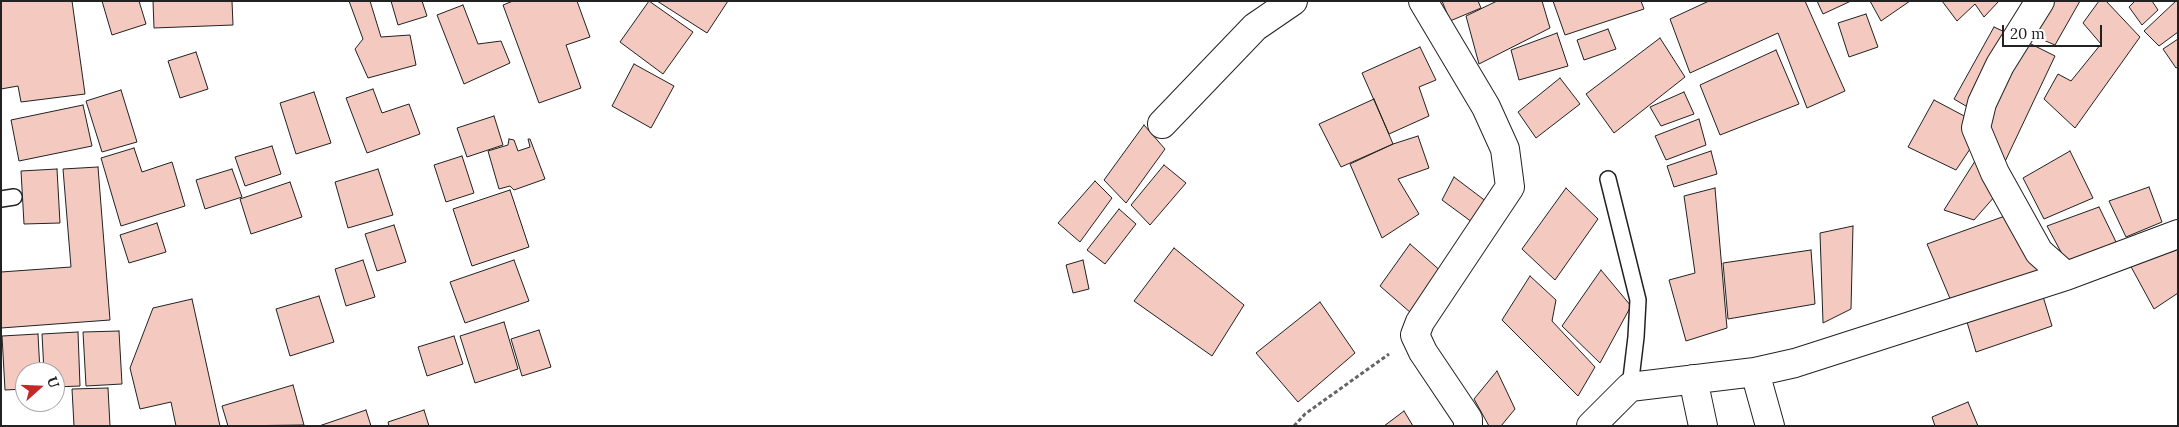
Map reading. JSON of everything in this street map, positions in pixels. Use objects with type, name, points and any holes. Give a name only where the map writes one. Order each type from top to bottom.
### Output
[{"type":"street","points":[[1162,124],[1255,27],[1293,1]]},
{"type":"street","points":[[1423,1],[1490,115],[1505,149],[1510,187],[1420,322],[1415,335],[1420,348],[1468,419],[1468,426]]},
{"type":"street","points":[[2040,1],[2000,65],[1982,103],[1976,128],[1995,173],[2039,252],[2066,276]]},
{"type":"street","points":[[1591,426],[1630,387],[1755,372],[1795,363],[2066,276],[2178,234]]},
{"type":"street","points":[[1755,372],[1770,426]]},
{"type":"street","points":[[1693,379],[1704,426]]},
{"type":"lane","points":[[1608,178],[1638,300],[1630,387]]},
{"type":"path","points":[[1294,426],[1305,414],[1415,335]]},
{"type":"building","points":[[1,1],[72,1],[85,94],[21,102],[18,86],[1,89]]},
{"type":"building","points":[[102,1],[139,1],[146,24],[112,35]]},
{"type":"building","points":[[153,1],[232,1],[233,25],[154,28]]},
{"type":"building","points":[[349,1],[370,1],[381,37],[410,35],[416,65],[368,78],[355,49],[363,39]]},
{"type":"building","points":[[391,1],[422,1],[427,16],[398,25]]},
{"type":"building","points":[[513,1],[577,1],[590,37],[566,45],[581,88],[539,103],[503,5]]},
{"type":"building","points":[[649,1],[693,32],[663,74],[620,42]]},
{"type":"building","points":[[657,1],[728,1],[707,33]]},
{"type":"building","points":[[1442,1],[1478,1],[1481,8],[1450,21]]},
{"type":"building","points":[[1497,1],[1542,1],[1550,28],[1479,64],[1466,16]]},
{"type":"building","points":[[1553,1],[1641,1],[1644,9],[1565,35]]},
{"type":"building","points":[[1709,1],[1805,1],[1845,91],[1807,108],[1778,33],[1690,73],[1670,19]]},
{"type":"building","points":[[1817,1],[1851,1],[1823,14]]},
{"type":"building","points":[[1870,1],[1910,1],[1881,21]]},
{"type":"building","points":[[1942,1],[1999,1],[1984,17],[1975,4],[1957,21]]},
{"type":"building","points":[[2045,1],[2080,1],[2055,45],[2027,33]]},
{"type":"building","points":[[2099,1],[2106,1],[2140,37],[2075,128],[2044,99],[2058,74],[2071,81],[2101,44],[2083,23]]},
{"type":"building","points":[[2135,1],[2152,1],[2158,10],[2142,25],[2129,7]]},
{"type":"building","points":[[2178,1],[2178,32],[2159,46],[2144,31]]},
{"type":"building","points":[[463,5],[478,44],[501,41],[510,63],[464,84],[437,15]]},
{"type":"building","points":[[1866,14],[1878,47],[1849,57],[1838,23]]},
{"type":"building","points":[[1994,27],[2007,33],[1971,109],[1954,99]]},
{"type":"building","points":[[1608,29],[1616,49],[1584,60],[1577,40]]},
{"type":"building","points":[[1557,33],[1568,66],[1519,80],[1511,50]]},
{"type":"building","points":[[1660,38],[1685,77],[1614,133],[1586,94]]},
{"type":"building","points":[[2178,39],[2178,67],[2176,68],[2163,49]]},
{"type":"building","points":[[2027,42],[2055,56],[2001,170],[1984,125],[2003,80]]},
{"type":"building","points":[[1420,47],[1436,80],[1419,87],[1429,116],[1389,134],[1362,73]]},
{"type":"building","points":[[1776,50],[1799,104],[1720,135],[1700,85]]},
{"type":"building","points":[[196,52],[208,89],[180,98],[168,61]]},
{"type":"building","points":[[634,64],[674,86],[651,128],[612,106]]},
{"type":"building","points":[[1560,78],[1580,104],[1536,138],[1518,112]]},
{"type":"building","points":[[373,89],[382,113],[409,104],[420,134],[367,153],[346,98]]},
{"type":"building","points":[[121,90],[137,142],[102,152],[86,101]]},
{"type":"building","points":[[314,92],[331,143],[296,154],[280,103]]},
{"type":"building","points":[[1684,92],[1694,114],[1661,126],[1650,107]]},
{"type":"building","points":[[1374,99],[1393,144],[1341,167],[1319,124]]},
{"type":"building","points":[[1934,100],[1968,118],[1972,146],[1956,170],[1908,147]]},
{"type":"building","points":[[83,105],[92,146],[19,161],[11,120]]},
{"type":"building","points":[[494,116],[503,145],[467,157],[457,128]]},
{"type":"building","points":[[1699,119],[1706,145],[1666,160],[1655,136]]},
{"type":"building","points":[[1144,125],[1165,149],[1126,203],[1104,180]]},
{"type":"building","points":[[1418,136],[1429,168],[1398,179],[1419,214],[1382,238],[1350,164],[1393,144]]},
{"type":"building","points":[[509,139],[514,140],[518,151],[530,147],[528,139],[530,139],[545,179],[514,190],[510,186],[499,189],[488,151],[508,145]]},
{"type":"building","points":[[272,146],[281,174],[245,186],[235,157]]},
{"type":"building","points":[[134,148],[142,172],[172,162],[185,206],[121,226],[101,158]]},
{"type":"building","points":[[1711,151],[1717,174],[1674,187],[1667,166]]},
{"type":"building","points":[[2070,151],[2093,198],[2044,219],[2023,178]]},
{"type":"building","points":[[462,156],[474,193],[446,202],[434,165]]},
{"type":"building","points":[[1977,158],[1995,196],[1974,220],[1944,210]]},
{"type":"building","points":[[1164,165],[1186,183],[1150,225],[1131,205]]},
{"type":"building","points":[[98,167],[110,320],[1,328],[1,272],[71,267],[63,169]]},
{"type":"building","points":[[57,169],[60,223],[24,224],[21,171]]},
{"type":"building","points":[[232,169],[242,197],[205,209],[196,180]]},
{"type":"building","points":[[378,169],[393,215],[348,228],[335,182]]},
{"type":"building","points":[[1454,177],[1487,202],[1476,225],[1442,200]]},
{"type":"building","points":[[1095,181],[1112,198],[1080,242],[1058,223]]},
{"type":"building","points":[[290,182],[302,217],[251,234],[240,199]]},
{"type":"building","points":[[2149,187],[2162,222],[2126,237],[2109,201]]},
{"type":"building","points":[[1566,188],[1598,219],[1555,280],[1522,249]]},
{"type":"building","points":[[1715,188],[1727,328],[1686,341],[1669,280],[1695,273],[1684,196]]},
{"type":"building","points":[[510,190],[529,247],[472,266],[453,209]]},
{"type":"building","points":[[2099,207],[2118,246],[2068,265],[2047,226]]},
{"type":"building","points":[[1119,209],[1136,224],[1105,264],[1087,250]]},
{"type":"building","points":[[2005,216],[2045,275],[1954,308],[1927,244]]},
{"type":"building","points":[[157,223],[166,252],[129,263],[120,235]]},
{"type":"building","points":[[394,225],[406,262],[377,271],[365,234]]},
{"type":"building","points":[[1853,226],[1851,309],[1823,323],[1820,233]]},
{"type":"building","points":[[2178,243],[2178,293],[2154,309],[2129,263]]},
{"type":"building","points":[[1410,244],[1443,273],[1411,313],[1380,286]]},
{"type":"building","points":[[1174,248],[1244,305],[1212,356],[1134,301]]},
{"type":"building","points":[[1811,250],[1815,304],[1728,319],[1723,263]]},
{"type":"building","points":[[363,260],[375,297],[346,306],[335,269]]},
{"type":"building","points":[[514,260],[529,301],[465,323],[450,282]]},
{"type":"building","points":[[1083,260],[1089,289],[1073,293],[1066,265]]},
{"type":"building","points":[[1601,270],[1631,306],[1600,363],[1562,326]]},
{"type":"building","points":[[1530,276],[1556,300],[1552,321],[1595,367],[1578,396],[1502,320]]},
{"type":"building","points":[[2042,293],[2052,326],[1976,352],[1967,322]]},
{"type":"building","points":[[319,296],[334,342],[290,356],[276,309]]},
{"type":"building","points":[[192,299],[220,426],[176,426],[171,402],[140,409],[130,368],[153,308]]},
{"type":"building","points":[[1320,302],[1355,353],[1298,402],[1256,353]]},
{"type":"building","points":[[504,322],[518,369],[475,383],[460,336]]},
{"type":"building","points":[[539,330],[551,367],[522,376],[511,339]]},
{"type":"building","points":[[119,331],[122,384],[86,386],[83,332]]},
{"type":"building","points":[[78,332],[80,386],[65,387],[65,362],[43,362],[42,334]]},
{"type":"building","points":[[38,334],[39,362],[15,362],[15,390],[5,390],[2,336]]},
{"type":"building","points":[[454,336],[463,364],[427,376],[418,347]]},
{"type":"building","points":[[1497,371],[1515,409],[1501,426],[1489,426],[1474,399]]},
{"type":"building","points":[[293,385],[304,425],[228,426],[222,406]]},
{"type":"building","points":[[108,388],[110,426],[74,426],[72,389]]},
{"type":"building","points":[[1968,402],[1978,426],[1935,426],[1932,417]]},
{"type":"building","points":[[366,410],[371,426],[319,426]]},
{"type":"building","points":[[424,410],[429,426],[389,426],[388,422]]},
{"type":"building","points":[[1404,411],[1413,426],[1384,426]]}]
